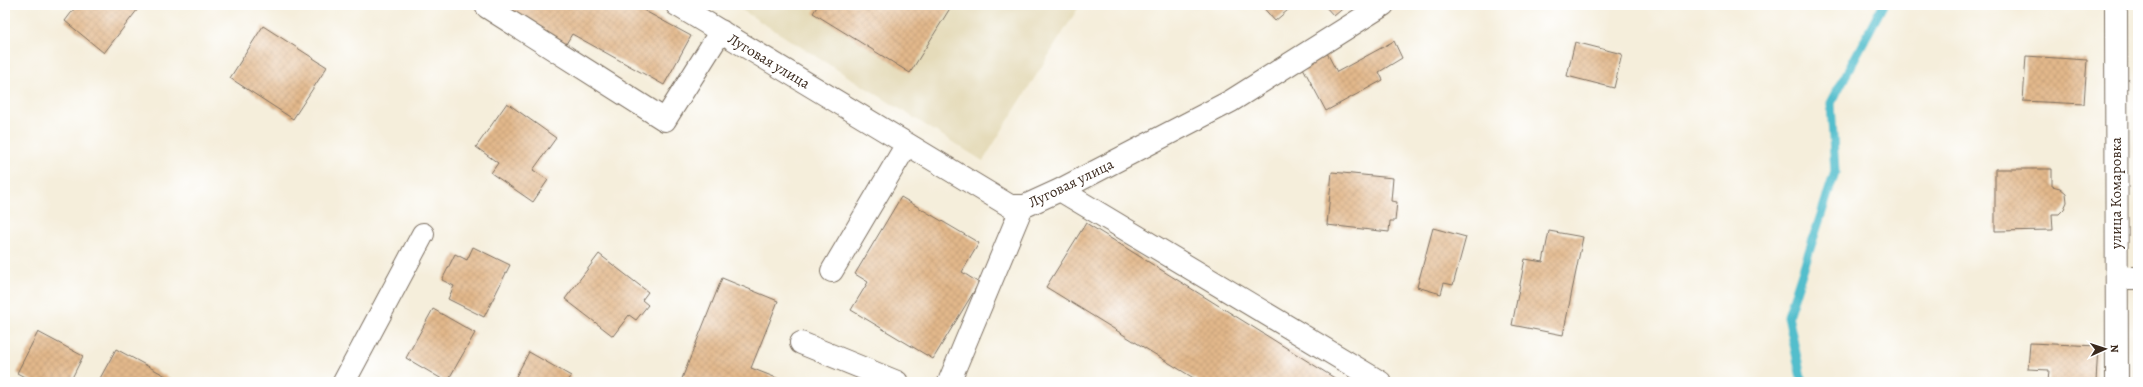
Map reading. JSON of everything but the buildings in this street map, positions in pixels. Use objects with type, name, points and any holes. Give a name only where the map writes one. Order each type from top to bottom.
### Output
[{"type":"street","points":[[488,5],[487,8],[665,120],[721,31]]},
{"type":"street","name":"Луговая улица","points":[[677,5],[1010,206],[1022,207],[1060,190],[1231,101],[1383,5]]},
{"type":"street","name":"улица Комаровка","points":[[2116,5],[2116,382]]},
{"type":"street","points":[[832,271],[907,144]]},
{"type":"street","points":[[1060,190],[1380,382]]},
{"type":"street","points":[[949,382],[1022,207]]},
{"type":"street","points":[[344,382],[423,234]]},
{"type":"street","points":[[2117,278],[2138,278]]},
{"type":"street","points":[[801,343],[897,382]]},
{"type":"shaded area","points":[[734,5],[1080,5],[983,161]]},
{"type":"waterway","points":[[1802,382],[1788,316],[1835,172],[1831,103],[1883,5]]}]
